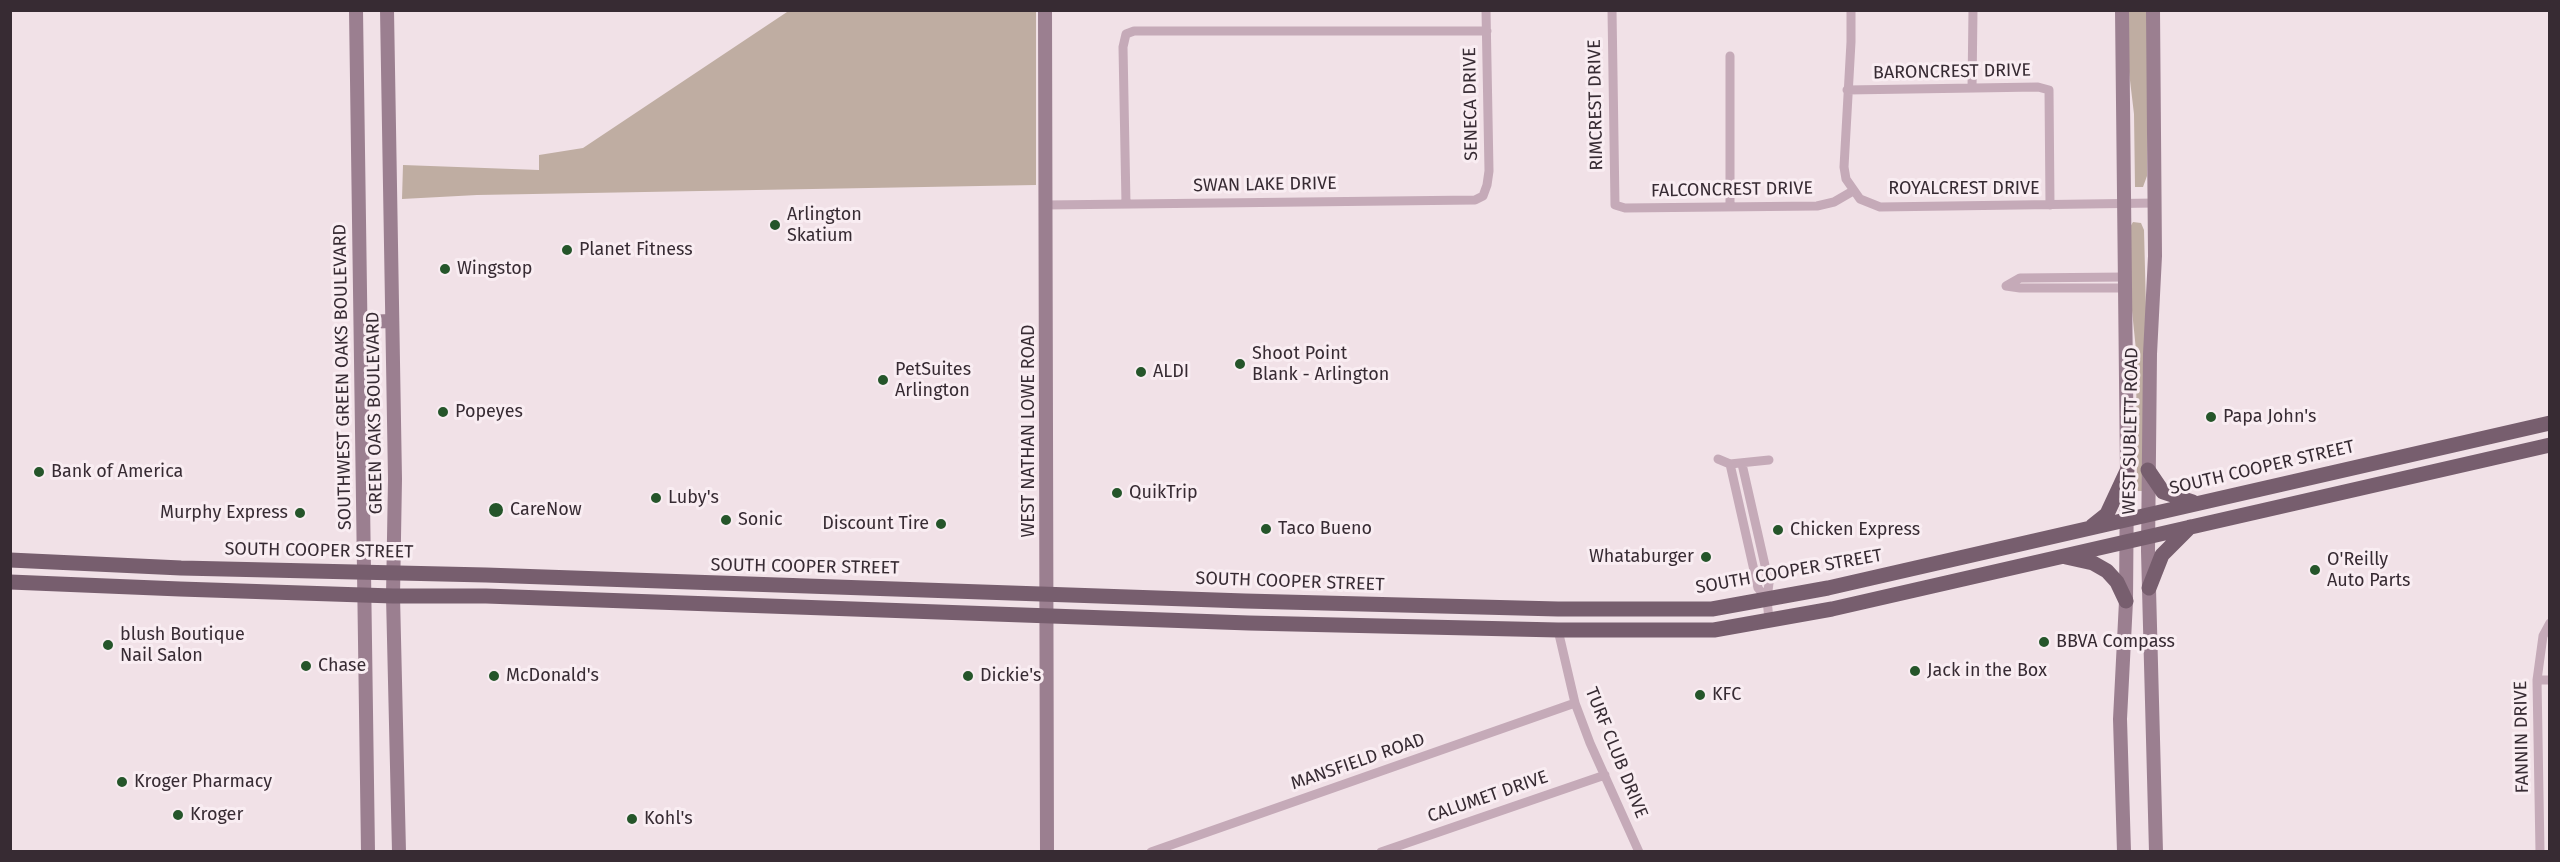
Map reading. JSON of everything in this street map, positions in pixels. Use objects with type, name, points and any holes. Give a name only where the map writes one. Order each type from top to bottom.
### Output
[{"type":"main road","name":"SOUTHWEST GREEN OAKS BOULEVARD","points":[[356,10],[368,852]]},
{"type":"main road","name":"GREEN OAKS BOULEVARD","points":[[387,10],[395,479],[393,596],[399,852]]},
{"type":"main road","name":"WEST NATHAN LOWE ROAD","points":[[1045,10],[1047,852]]},
{"type":"main road","name":"WEST SUBLETT ROAD","points":[[2121,10],[2127,471],[2126,601],[2121,719],[2124,852]]},
{"type":"main road","name":"WEST SUBLETT ROAD","points":[[2153,10],[2155,203],[2148,536],[2156,852]]},
{"type":"main road","points":[[361,322],[392,321]]},
{"type":"main road","name":"SOUTH COOPER STREET","points":[[10,560],[1323,603],[1657,610],[1712,609],[1837,586],[2550,423]]},
{"type":"main road","points":[[10,582],[1323,624],[1558,630],[1714,630],[1832,609],[2126,540],[2550,445]]},
{"type":"main road","points":[[2148,470],[2163,492],[2196,503]]},
{"type":"main road","points":[[2091,527],[2107,514],[2127,471]]},
{"type":"main road","points":[[2149,588],[2162,555],[2192,526]]},
{"type":"main road","points":[[2060,556],[2093,563],[2107,571],[2117,582],[2126,601]]},
{"type":"main road","points":[[114,586],[115,565]]},
{"type":"main road","points":[[1323,603],[1323,624]]},
{"type":"street","name":"SENECA DRIVE","points":[[1483,196],[1489,171],[1486,10]]},
{"type":"street","name":"RIMCREST DRIVE","points":[[1612,10],[1614,199]]},
{"type":"street","points":[[1851,10],[1844,167],[1846,179],[1853,191]]},
{"type":"street","points":[[1972,88],[1973,10]]},
{"type":"street","points":[[1126,204],[1123,47],[1126,34],[1134,31],[1487,31]]},
{"type":"street","points":[[1730,57],[1730,207]]},
{"type":"street","name":"BARONCREST DRIVE","points":[[1847,90],[2038,87],[2049,90],[2050,205]]},
{"type":"street","name":"FALCONCREST DRIVE","points":[[1614,199],[1615,205],[1625,208],[1817,206],[1834,202],[1853,191]]},
{"type":"street","name":"ROYALCREST DRIVE","points":[[1853,191],[1860,199],[1880,207],[2155,203]]},
{"type":"street","name":"SWAN LAKE DRIVE","points":[[1046,204],[1297,200],[1460,201],[1475,200],[1483,196]]},
{"type":"street","points":[[2071,277],[2125,282],[2071,288],[2006,286],[2020,278],[2071,277]]},
{"type":"street","points":[[2071,277],[2071,288]]},
{"type":"street","points":[[1718,459],[1730,464],[1769,460]]},
{"type":"street","points":[[1730,464],[1758,588],[1767,599]]},
{"type":"street","points":[[1742,464],[1769,583],[1767,599],[1769,620]]},
{"type":"street","name":"FANNIN DRIVE","points":[[2540,852],[2537,680],[2543,636],[2550,623]]},
{"type":"street","name":"TURF CLUB DRIVE","points":[[1558,630],[1575,703],[1639,852]]},
{"type":"street","points":[[2537,680],[2550,680]]},
{"type":"street","name":"MANSFIELD ROAD","points":[[1151,852],[1575,703]]},
{"type":"street","name":"CALUMET DRIVE","points":[[1381,852],[1605,775]]},
{"type":"shaded area","points":[[790,10],[1036,11],[1036,185],[477,195],[402,199],[403,165],[539,170],[539,155],[583,148]]},
{"type":"shaded area","points":[[2128,11],[2147,11],[2147,176],[2143,187],[2135,187],[2134,114],[2129,72]]},
{"type":"shaded area","points":[[2133,222],[2141,223],[2144,230],[2147,348],[2144,491],[2137,491],[2136,350],[2131,301],[2130,227]]},
{"type":"place","name":"Arlington Skatium","points":[[775,225]]},
{"type":"place","name":"Planet Fitness","points":[[567,250]]},
{"type":"place","name":"Wingstop","points":[[445,269]]},
{"type":"place","name":"Shoot Point Blank - Arlington","points":[[1240,364]]},
{"type":"place","name":"ALDI","points":[[1141,372]]},
{"type":"place","name":"PetSuites Arlington","points":[[883,380]]},
{"type":"place","name":"Popeyes","points":[[443,412]]},
{"type":"place","name":"Papa John's","points":[[2211,417]]},
{"type":"place","name":"Bank of America","points":[[39,472]]},
{"type":"place","name":"QuikTrip","points":[[1117,493]]},
{"type":"place","name":"Luby's","points":[[656,498]]},
{"type":"place","name":"CareNow","points":[[496,510]]},
{"type":"place","name":"Murphy Express","points":[[300,513]]},
{"type":"place","name":"Sonic","points":[[726,520]]},
{"type":"place","name":"Discount Tire","points":[[941,524]]},
{"type":"place","name":"Taco Bueno","points":[[1266,529]]},
{"type":"place","name":"Chicken Express","points":[[1778,530]]},
{"type":"place","name":"Whataburger","points":[[1706,557]]},
{"type":"place","name":"O'Reilly Auto Parts","points":[[2315,570]]},
{"type":"place","name":"BBVA Compass","points":[[2044,642]]},
{"type":"place","name":"blush Boutique Nail Salon","points":[[108,645]]},
{"type":"place","name":"Chase","points":[[306,666]]},
{"type":"place","name":"Jack in the Box","points":[[1915,671]]},
{"type":"place","name":"McDonald's","points":[[494,676]]},
{"type":"place","name":"Dickie's","points":[[968,676]]},
{"type":"place","name":"KFC","points":[[1700,695]]},
{"type":"place","name":"Kroger Pharmacy","points":[[122,782]]},
{"type":"place","name":"Kroger","points":[[178,815]]},
{"type":"place","name":"Kohl's","points":[[632,819]]}]
